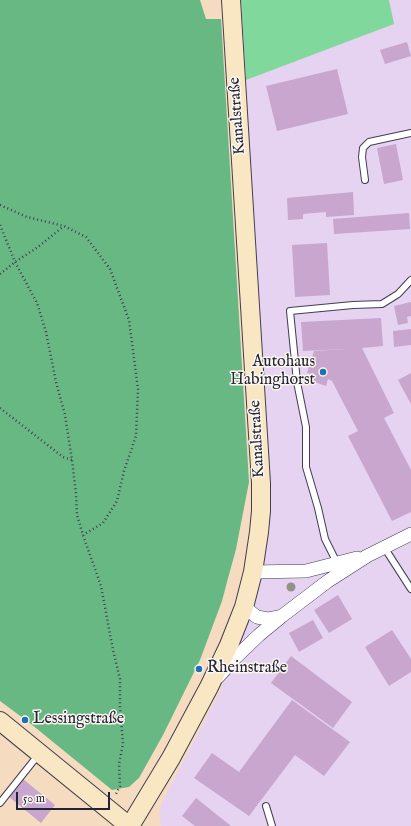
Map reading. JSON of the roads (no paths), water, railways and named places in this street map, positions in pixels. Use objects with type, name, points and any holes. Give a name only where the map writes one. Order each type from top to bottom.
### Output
[{"type":"main road","name":"Kanalstraße","points":[[130,826],[171,758],[210,687],[229,645],[244,607],[253,572],[259,532],[261,483],[231,0]]},
{"type":"main road","points":[[0,721],[130,826]]},
{"type":"street","points":[[210,687],[235,658],[282,616],[328,581],[367,556],[411,534]]},
{"type":"street","points":[[253,572],[306,571],[367,556]]},
{"type":"street","points":[[244,607],[256,617],[268,619],[282,616]]},
{"type":"lane","points":[[365,180],[362,157],[363,148],[369,142],[411,133]]},
{"type":"lane","points":[[337,563],[325,540],[318,508],[306,467],[306,427],[297,382],[290,311],[353,305],[382,304],[398,294],[411,280]]},
{"type":"lane","points":[[384,547],[411,589]]},
{"type":"lane","points":[[0,803],[40,753]]},
{"type":"lane","points":[[266,806],[272,826]]},
{"type":"place","name":"Autohaus Habinghorst","points":[[323,372]]},
{"type":"place","name":"Rheinstraße","points":[[199,669]]},
{"type":"place","name":"Lessingstraße","points":[[25,720]]}]
